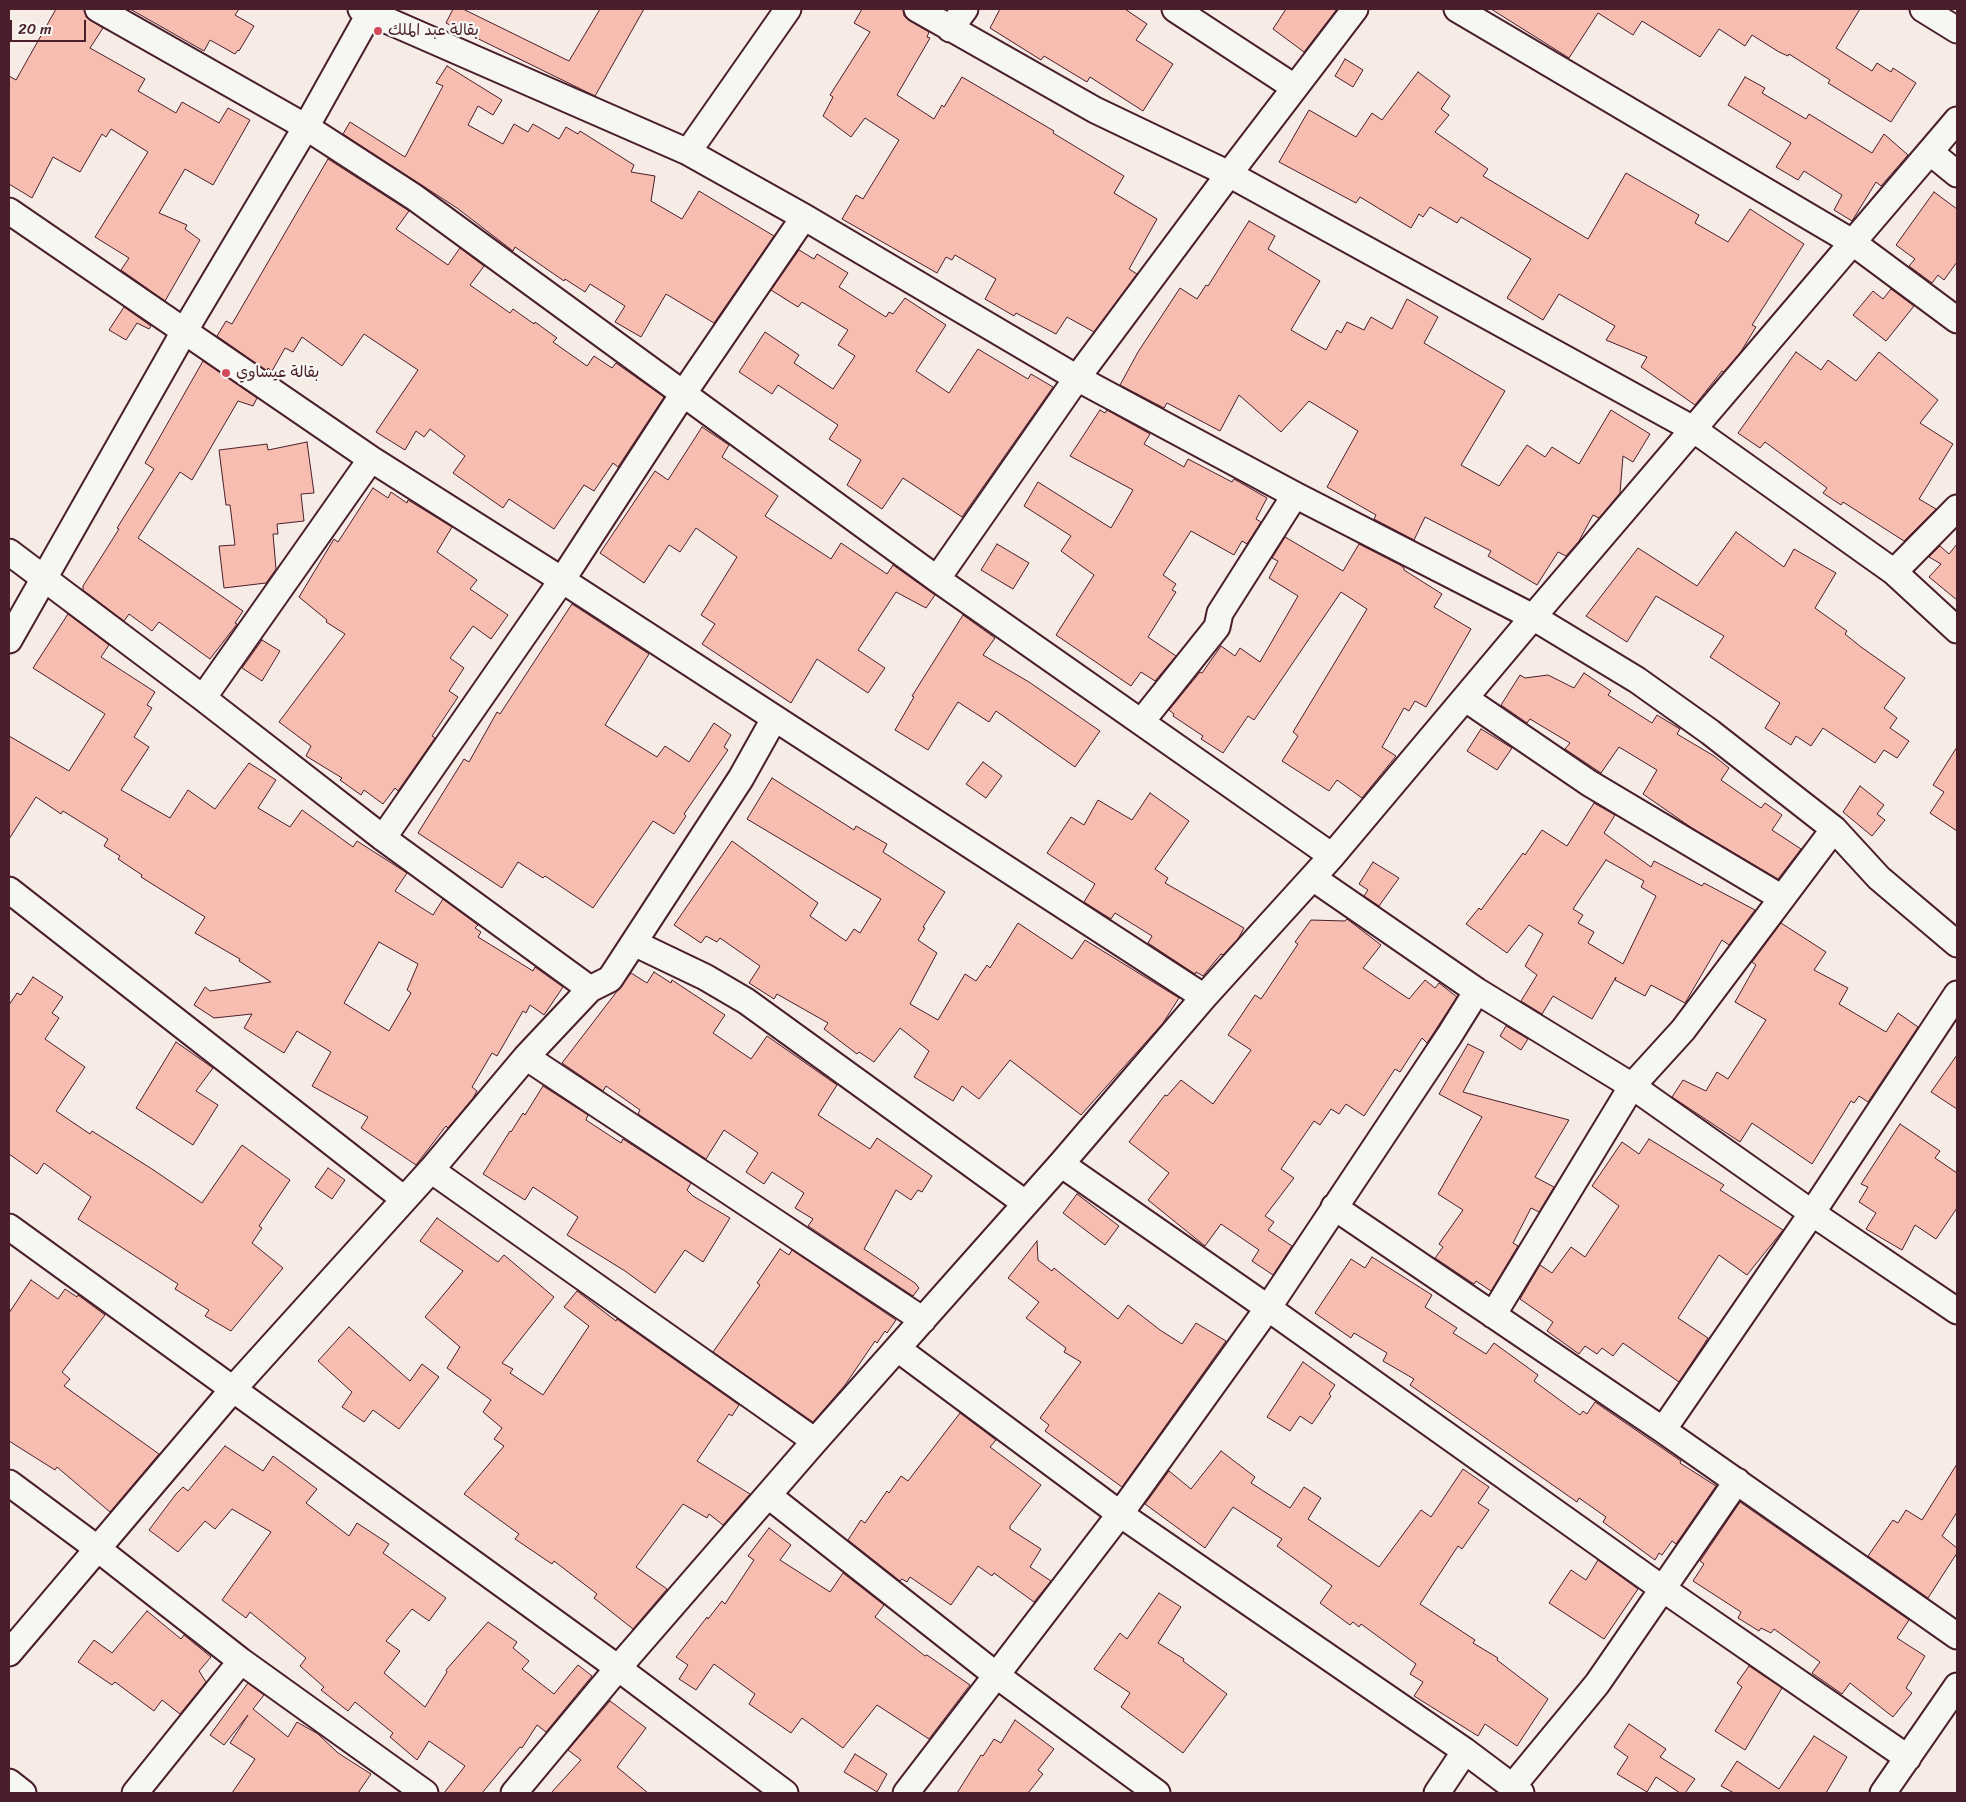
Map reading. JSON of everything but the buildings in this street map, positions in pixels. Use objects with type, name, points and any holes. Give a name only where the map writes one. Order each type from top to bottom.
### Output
[{"type":"street","points":[[98,9],[306,127],[465,234],[937,579],[1332,856]]},
{"type":"street","points":[[688,152],[788,9]]},
{"type":"street","points":[[917,9],[1095,110],[1228,174],[1693,429],[1894,572],[1957,630]]},
{"type":"street","points":[[950,29],[965,9]]},
{"type":"street","points":[[1175,9],[1294,87]]},
{"type":"street","points":[[937,579],[1077,378],[1228,174],[1355,9]]},
{"type":"street","points":[[1457,9],[1852,242],[1957,320]]},
{"type":"street","points":[[1923,9],[1957,30]]},
{"type":"street","points":[[9,640],[185,330],[306,127],[367,10],[688,152],[804,217],[1077,378],[1295,495],[1532,617],[1670,702],[1834,829],[1879,878],[1957,944]]},
{"type":"street","points":[[514,1793],[618,1668],[815,1442],[1204,997],[1332,856],[1466,699],[1532,617],[1957,120]]},
{"type":"street","points":[[1930,152],[1957,174]]},
{"type":"street","points":[[9,211],[185,330],[371,460],[562,580],[1204,997]]},
{"type":"street","points":[[383,838],[562,580],[683,394],[804,217]]},
{"type":"street","points":[[203,698],[371,460]]},
{"type":"street","points":[[1142,721],[1217,627],[1220,613],[1295,495]]},
{"type":"street","points":[[1894,572],[1957,508]]},
{"type":"street","points":[[9,552],[203,698],[383,838],[590,989]]},
{"type":"street","points":[[1466,699],[1588,783],[1782,898]]},
{"type":"street","points":[[9,1653],[234,1388],[431,1170],[526,1057],[590,989],[610,979],[741,778],[774,719]]},
{"type":"street","points":[[1493,1315],[1632,1086],[1683,1030],[1834,829]]},
{"type":"street","points":[[1313,878],[1477,991],[1632,1086],[1812,1213],[1957,1311]]},
{"type":"street","points":[[9,890],[404,1199]]},
{"type":"street","points":[[634,942],[705,977],[746,1001],[1025,1203]]},
{"type":"street","points":[[906,1793],[1120,1514],[1268,1308],[1477,991]]},
{"type":"street","points":[[1663,1430],[1812,1213],[1957,994]]},
{"type":"street","points":[[526,1057],[923,1320]]},
{"type":"street","points":[[1060,1164],[1268,1308],[1663,1589],[1908,1758]]},
{"type":"street","points":[[431,1170],[815,1442]]},
{"type":"street","points":[[1334,1207],[1663,1430],[1957,1636]]},
{"type":"street","points":[[9,1227],[234,1388],[618,1668],[785,1793]]},
{"type":"street","points":[[898,1349],[1120,1514],[1465,1751],[1516,1790],[1597,1684],[1737,1481]]},
{"type":"street","points":[[9,1483],[98,1548],[241,1660],[426,1793]]},
{"type":"street","points":[[769,1496],[996,1675],[1157,1793]]},
{"type":"street","points":[[135,1793],[241,1660]]},
{"type":"street","points":[[1883,1793],[1957,1686]]},
{"type":"street","points":[[1437,1793],[1465,1751]]},
{"type":"street","points":[[9,1782],[23,1793]]},
{"type":"place","name":"بقالة عبد الملك","points":[[378,31]]},
{"type":"place","name":"بقالة عيساوي","points":[[226,373]]}]
